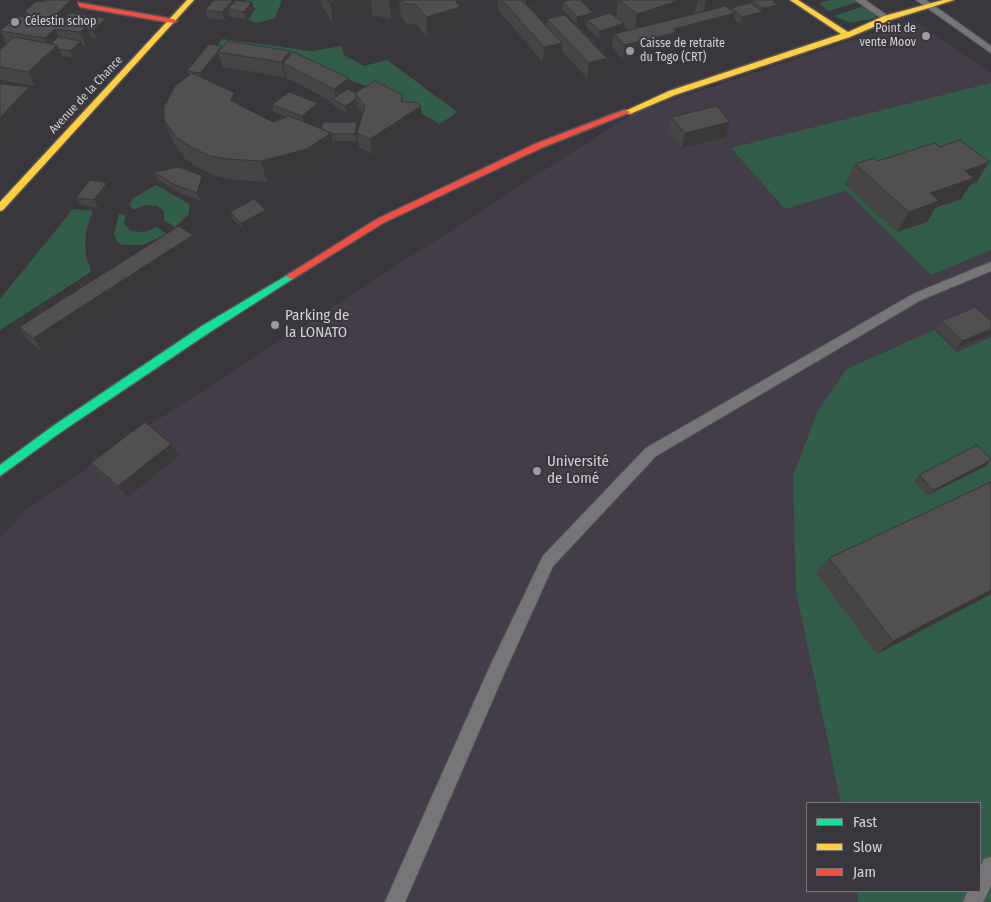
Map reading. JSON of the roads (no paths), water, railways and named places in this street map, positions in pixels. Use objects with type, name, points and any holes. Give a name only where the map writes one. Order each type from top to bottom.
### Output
[{"type":"street","points":[[52,0],[173,21]]},
{"type":"street","name":"Avenue de la Chance","points":[[0,208],[191,0]]},
{"type":"street","points":[[794,0],[847,35]]},
{"type":"street","points":[[0,471],[206,329],[380,221],[538,146],[602,123],[672,93],[847,35],[886,18],[951,0]]},
{"type":"lane","points":[[860,0],[886,18]]},
{"type":"lane","points":[[920,0],[991,50]]},
{"type":"lane","points":[[395,902],[497,670],[548,561],[651,452],[917,297],[991,266]]},
{"type":"lane","points":[[981,886],[991,866]]},
{"type":"place","name":"Célestin schop","points":[[15,22]]},
{"type":"place","name":"Point de vente Moov","points":[[926,36]]},
{"type":"place","name":"Caisse de retraite du Togo (CRT)","points":[[630,51]]},
{"type":"place","name":"Parking de la LONATO","points":[[275,325]]},
{"type":"place","name":"Université de Lomé","points":[[537,471]]}]
